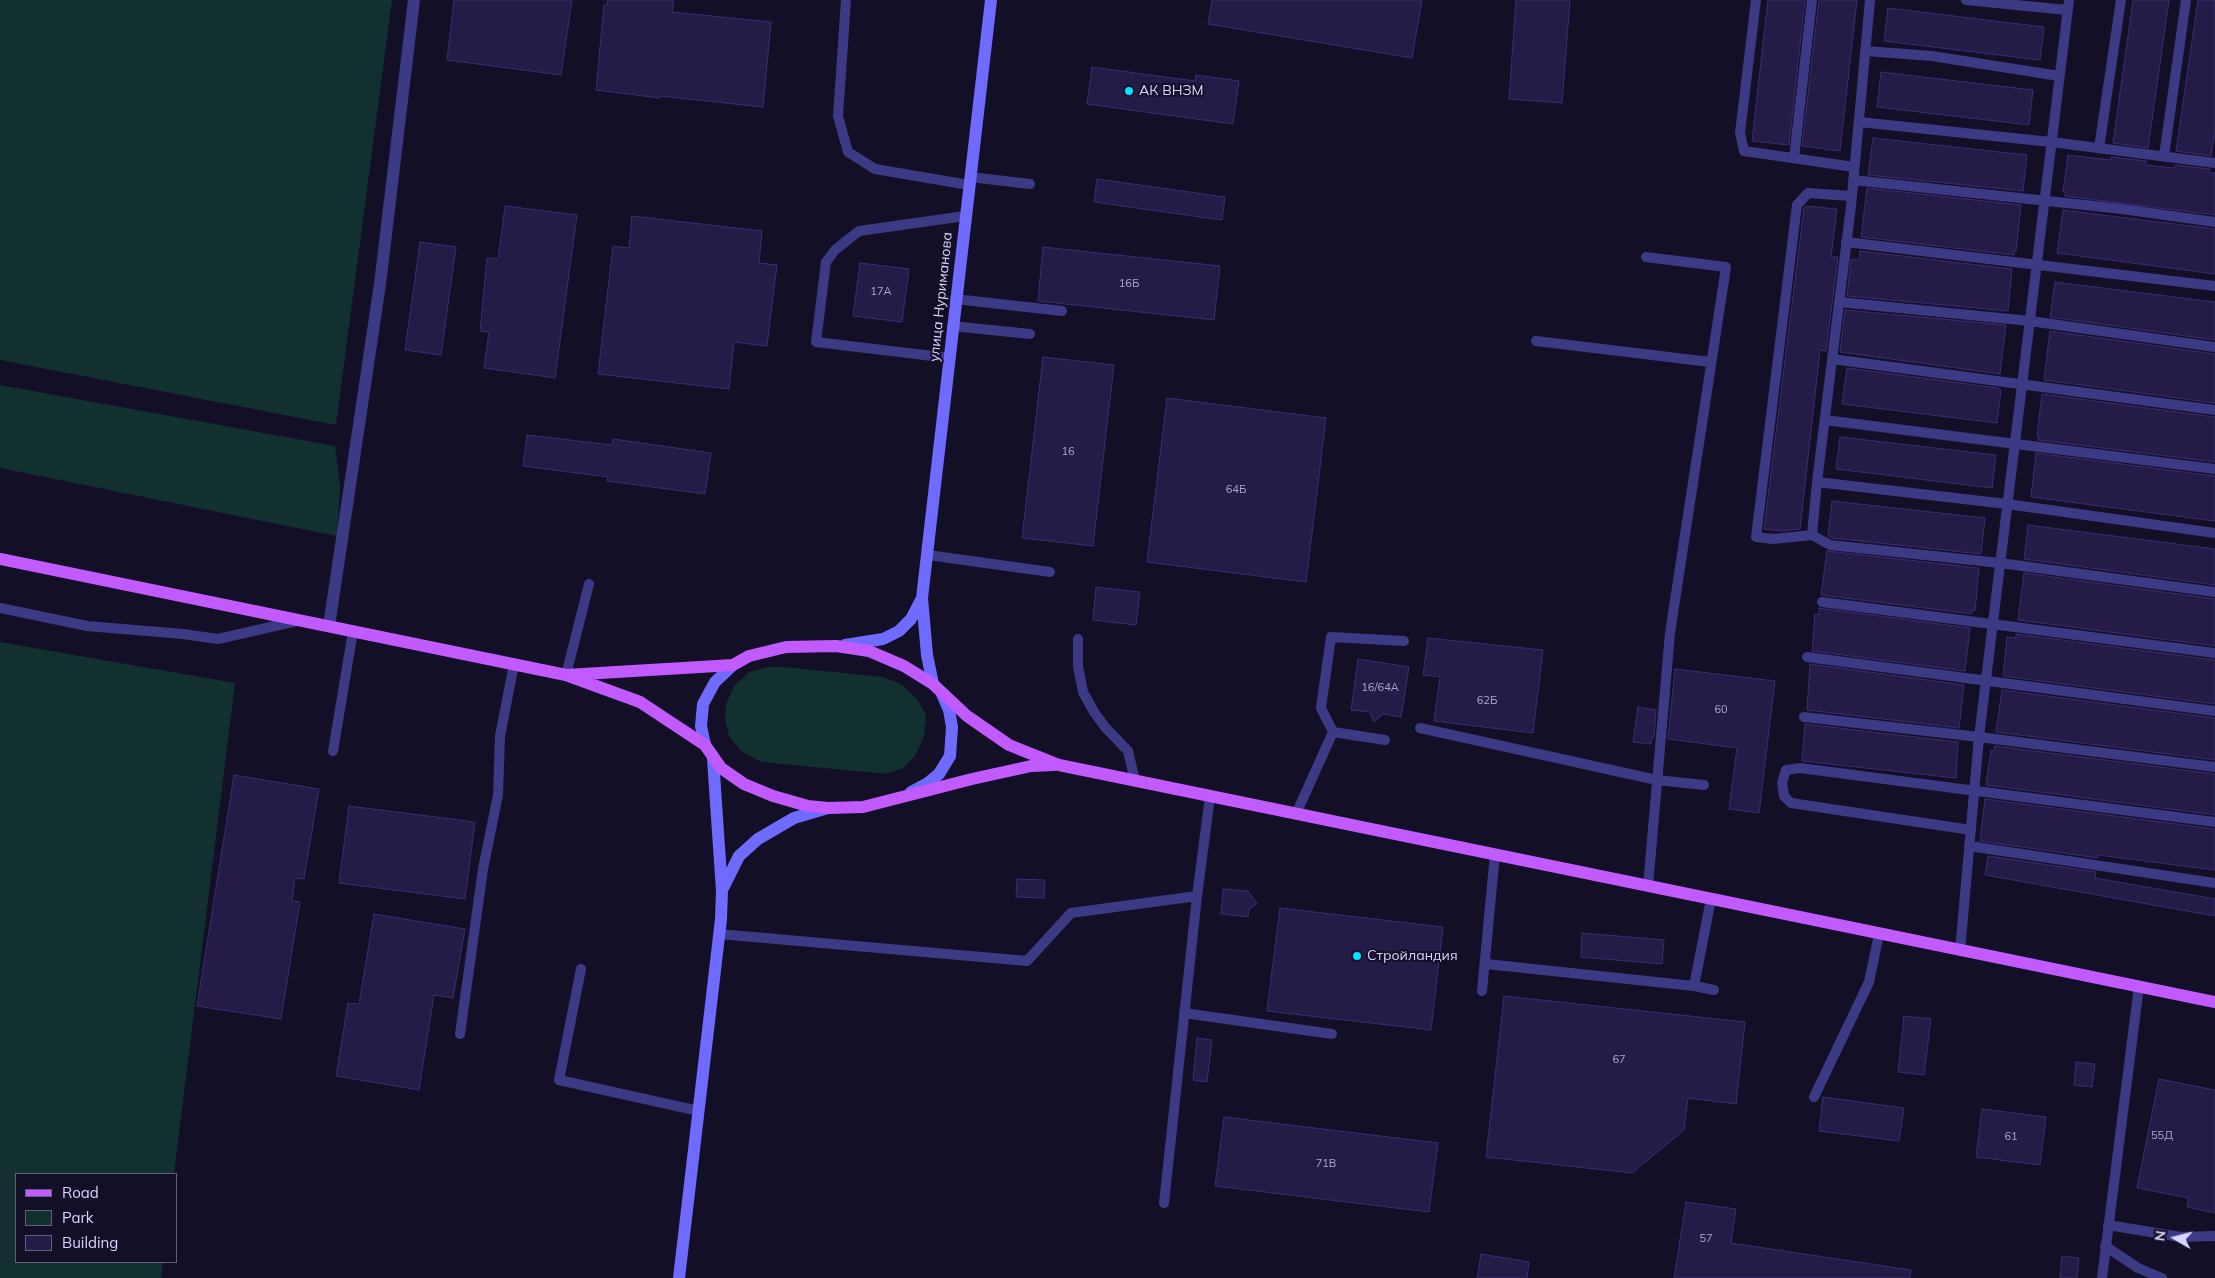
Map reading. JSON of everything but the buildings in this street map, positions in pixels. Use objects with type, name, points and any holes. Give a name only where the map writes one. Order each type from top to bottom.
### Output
[{"type":"main road","name":"улица Нуриманова","points":[[922,598],[955,299],[992,0]]},
{"type":"main road","points":[[0,559],[566,674],[640,702],[705,746]]},
{"type":"main road","points":[[922,598],[911,619],[898,631],[882,639],[867,643],[836,646],[803,646],[770,650],[749,656],[733,666],[715,682],[703,704],[700,726],[705,746],[713,759],[721,768],[744,784],[789,801],[828,808],[863,807],[1031,766],[1059,765]]},
{"type":"main road","points":[[922,598],[925,640],[933,684]]},
{"type":"main road","points":[[836,646],[869,652],[886,658],[933,684],[967,716],[1009,745],[1059,765],[2215,1002]]},
{"type":"main road","points":[[566,674],[733,666]]},
{"type":"main road","points":[[899,797],[916,790],[939,774],[950,756],[952,727],[949,710],[942,694]]},
{"type":"main road","points":[[679,1278],[719,934],[722,891],[713,759]]},
{"type":"main road","points":[[722,891],[739,856],[758,839],[794,818],[828,808]]},
{"type":"street","points":[[329,626],[380,284],[414,0]]},
{"type":"lane","points":[[846,0],[838,116],[848,152],[875,169],[970,181],[1030,184]]},
{"type":"lane","points":[[1756,0],[1740,133],[1744,151],[1854,167]]},
{"type":"lane","points":[[1794,158],[1812,0]]},
{"type":"lane","points":[[1812,535],[1853,180],[1870,0]]},
{"type":"lane","points":[[1960,950],[1979,737],[2068,5],[1966,0]]},
{"type":"lane","points":[[2099,148],[2121,0]]},
{"type":"lane","points":[[2164,156],[2186,0]]},
{"type":"lane","points":[[1866,50],[1932,56],[2060,76]]},
{"type":"lane","points":[[1859,122],[2051,142],[2215,163]]},
{"type":"lane","points":[[1853,180],[2122,209],[2215,222]]},
{"type":"lane","points":[[1851,196],[1808,193],[1797,205],[1756,536],[1773,539],[1812,535],[1830,545],[2000,563],[2215,592]]},
{"type":"lane","points":[[949,358],[816,342],[817,333],[826,262],[835,250],[858,231],[966,216]]},
{"type":"lane","points":[[1846,242],[2037,263],[2215,286]]},
{"type":"lane","points":[[1646,258],[1726,267],[1670,634],[1648,886]]},
{"type":"lane","points":[[955,299],[1062,312]]},
{"type":"lane","points":[[1839,302],[2030,321],[2215,347]]},
{"type":"lane","points":[[952,326],[1030,334]]},
{"type":"lane","points":[[1536,341],[1710,362]]},
{"type":"lane","points":[[1832,359],[2215,410]]},
{"type":"lane","points":[[1825,420],[2215,469]]},
{"type":"lane","points":[[1817,482],[2008,504],[2215,533]]},
{"type":"lane","points":[[928,555],[1050,572]]},
{"type":"lane","points":[[566,674],[589,584]]},
{"type":"lane","points":[[1822,602],[2215,653]]},
{"type":"lane","points":[[0,608],[88,626],[218,639],[299,620]]},
{"type":"lane","points":[[333,751],[353,631]]},
{"type":"lane","points":[[1333,732],[1321,708],[1331,637],[1404,641]]},
{"type":"lane","points":[[1078,639],[1078,666],[1083,692],[1105,727],[1128,751],[1136,781]]},
{"type":"lane","points":[[1807,657],[2215,711]]},
{"type":"lane","points":[[460,1034],[483,869],[498,795],[500,736],[514,664]]},
{"type":"lane","points":[[1804,717],[1979,737],[2215,768]]},
{"type":"lane","points":[[1420,728],[1657,780],[1704,785]]},
{"type":"lane","points":[[1333,732],[1384,740]]},
{"type":"lane","points":[[1296,814],[1333,732]]},
{"type":"lane","points":[[1971,830],[1791,803],[1784,796],[1782,783],[1786,770],[1800,768],[2215,822]]},
{"type":"lane","points":[[1164,1203],[1196,896],[1210,796]]},
{"type":"lane","points":[[1970,846],[2215,883]]},
{"type":"lane","points":[[1482,991],[1495,854]]},
{"type":"lane","points":[[719,934],[1027,961],[1071,913],[1196,896]]},
{"type":"lane","points":[[1694,986],[1711,899]]},
{"type":"lane","points":[[1814,1097],[1869,982],[1879,934]]},
{"type":"lane","points":[[1486,964],[1694,986],[1714,990]]},
{"type":"lane","points":[[581,969],[559,1080],[699,1111]]},
{"type":"lane","points":[[2102,1278],[2139,986]]},
{"type":"lane","points":[[1184,1013],[1332,1034]]},
{"type":"lane","points":[[2108,1225],[2181,1237],[2215,1236]]},
{"type":"lane","points":[[2105,1246],[2138,1268],[2162,1278]]},
{"type":"green space","points":[[0,0],[392,0],[336,425],[0,360]]},
{"type":"green space","points":[[0,385],[335,446],[340,486],[337,536],[0,468]]},
{"type":"green space","points":[[0,642],[235,683],[174,1173],[15,1173],[15,1263],[163,1263],[161,1278],[0,1278]]},
{"type":"green space","points":[[769,667],[883,677],[901,684],[917,699],[926,715],[924,736],[915,756],[903,768],[887,774],[761,762],[741,751],[729,736],[725,719],[726,704],[734,686],[749,672]]},
{"type":"place","name":"АК ВНЗМ","points":[[1129,91]]},
{"type":"place","name":"Стройландия","points":[[1357,956]]}]
